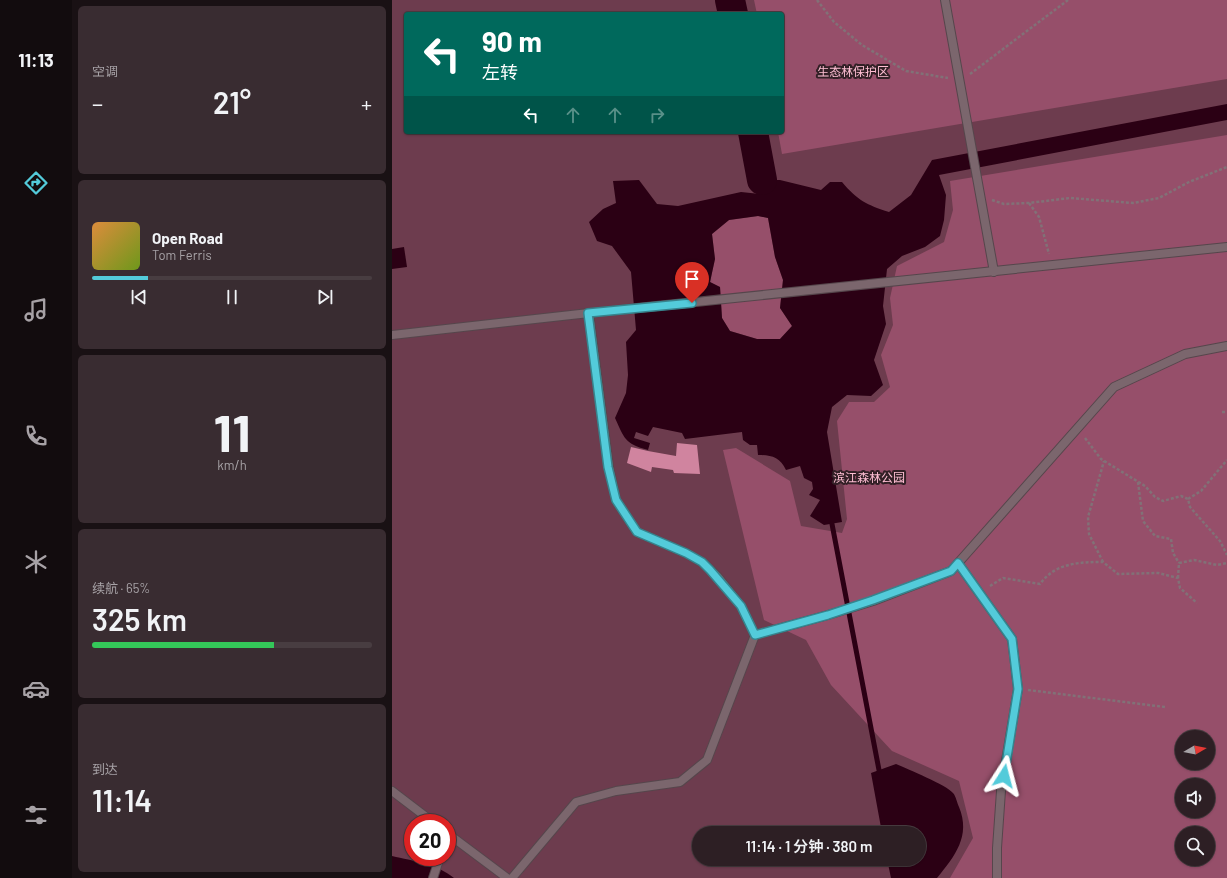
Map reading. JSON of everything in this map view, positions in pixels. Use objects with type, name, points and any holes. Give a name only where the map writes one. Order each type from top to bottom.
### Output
[{"type":"lane","points":[[945,0],[994,272]]},
{"type":"lane","points":[[392,334],[1227,247]]},
{"type":"lane","points":[[512,878],[576,802],[616,791],[680,782],[708,760],[755,635],[741,606],[718,577],[702,562],[637,532],[616,500],[608,467],[588,313]]},
{"type":"lane","points":[[755,635],[828,615],[951,571],[1114,387],[1185,354],[1227,346]]},
{"type":"lane","points":[[958,563],[1012,639],[1018,689],[1001,791],[997,848],[997,878]]},
{"type":"lane","points":[[392,790],[423,814]]},
{"type":"lane","points":[[456,840],[507,878]]},
{"type":"lane","points":[[433,878],[437,866]]},
{"type":"path","points":[[981,196],[1004,204],[1029,203],[1070,198],[1133,203],[1159,198],[1189,182],[1227,167]]},
{"type":"path","points":[[1029,203],[1039,217],[1051,266]]},
{"type":"path","points":[[1222,412],[1227,412]]},
{"type":"path","points":[[1070,437],[1086,438],[1104,461],[1145,486],[1155,498],[1163,501],[1181,496],[1188,499]]},
{"type":"path","points":[[1188,499],[1201,491],[1227,460]]},
{"type":"path","points":[[1104,461],[1088,517],[1089,534],[1103,562],[1118,574],[1158,573],[1178,578]]},
{"type":"path","points":[[1138,482],[1143,521],[1155,536],[1171,539],[1173,553],[1179,563],[1178,578],[1180,588],[1197,603]]},
{"type":"path","points":[[1188,499],[1190,507],[1220,541],[1227,555]]},
{"type":"path","points":[[1179,563],[1194,560],[1217,565],[1227,563]]},
{"type":"path","points":[[979,593],[1003,578],[1040,584],[1046,575],[1063,565],[1103,562]]},
{"type":"path","points":[[1018,689],[1165,707]]},
{"type":"green space","name":"滨江森林公园","points":[[392,0],[1227,0],[1227,878],[392,878]]},
{"type":"green space","name":"生态林保护区","points":[[754,0],[1227,0],[1227,79],[782,154],[778,134],[784,134],[784,12],[757,12]]},
{"type":"green space","points":[[1227,135],[1227,878],[950,878],[973,838],[959,781],[892,751],[831,685],[806,640],[764,620],[723,450],[736,448],[790,481],[801,526],[842,533],[847,519],[837,421],[849,402],[874,402],[890,387],[881,355],[893,325],[890,298],[897,266],[944,242],[953,210],[950,181]]},
{"type":"green space","points":[[758,216],[768,218],[775,257],[783,280],[780,308],[792,326],[780,339],[757,339],[730,331],[722,318],[720,287],[710,282],[715,259],[712,234],[729,220]]},
{"type":"shaded area","points":[[1227,104],[1227,120],[939,175],[946,195],[944,220],[940,236],[925,247],[902,256],[887,269],[883,306],[886,324],[874,360],[883,385],[871,396],[847,395],[832,407],[827,432],[842,522],[824,525],[810,516],[820,500],[809,495],[813,489],[812,482],[804,478],[800,466],[786,470],[781,462],[775,458],[758,455],[757,445],[750,445],[743,440],[742,432],[685,439],[682,433],[653,427],[648,436],[636,432],[634,438],[650,443],[648,450],[630,443],[626,439],[615,418],[626,393],[628,375],[626,342],[636,330],[631,272],[612,246],[597,241],[589,222],[603,209],[616,203],[613,181],[639,180],[657,204],[678,206],[741,192],[760,194],[762,180],[780,180],[821,190],[830,182],[842,182],[858,198],[874,207],[889,212],[911,195],[932,160]],"holes":[[[758,216],[768,218],[775,257],[783,280],[780,308],[792,326],[780,339],[757,339],[730,331],[722,318],[720,287],[710,282],[715,259],[712,234],[729,220]]]},
{"type":"shaded area","points":[[404,247],[407,267],[392,269],[392,249]]},
{"type":"shaded area","points":[[896,764],[926,777],[953,793],[962,817],[962,836],[955,854],[937,878],[891,878],[888,866],[926,866],[926,826],[881,826],[871,773]]},
{"type":"shaded area","points":[[392,856],[404,858],[404,866],[432,866],[454,878],[392,878]]},
{"type":"building","points":[[677,443],[697,445],[700,474],[674,473],[673,470],[652,467],[651,472],[627,463],[631,447],[676,456]]},
{"type":"waterway","points":[[730,0],[733,12]]},
{"type":"waterway","points":[[753,134],[762,180]]},
{"type":"waterway","points":[[832,524],[879,770]]},
{"type":"route","points":[[692,303],[588,313],[608,467],[616,500],[628,520],[637,532],[686,553],[702,562],[718,577],[741,606],[755,635],[828,615],[873,600],[951,571],[958,563],[1012,639],[1018,689],[1004,776]]}]
